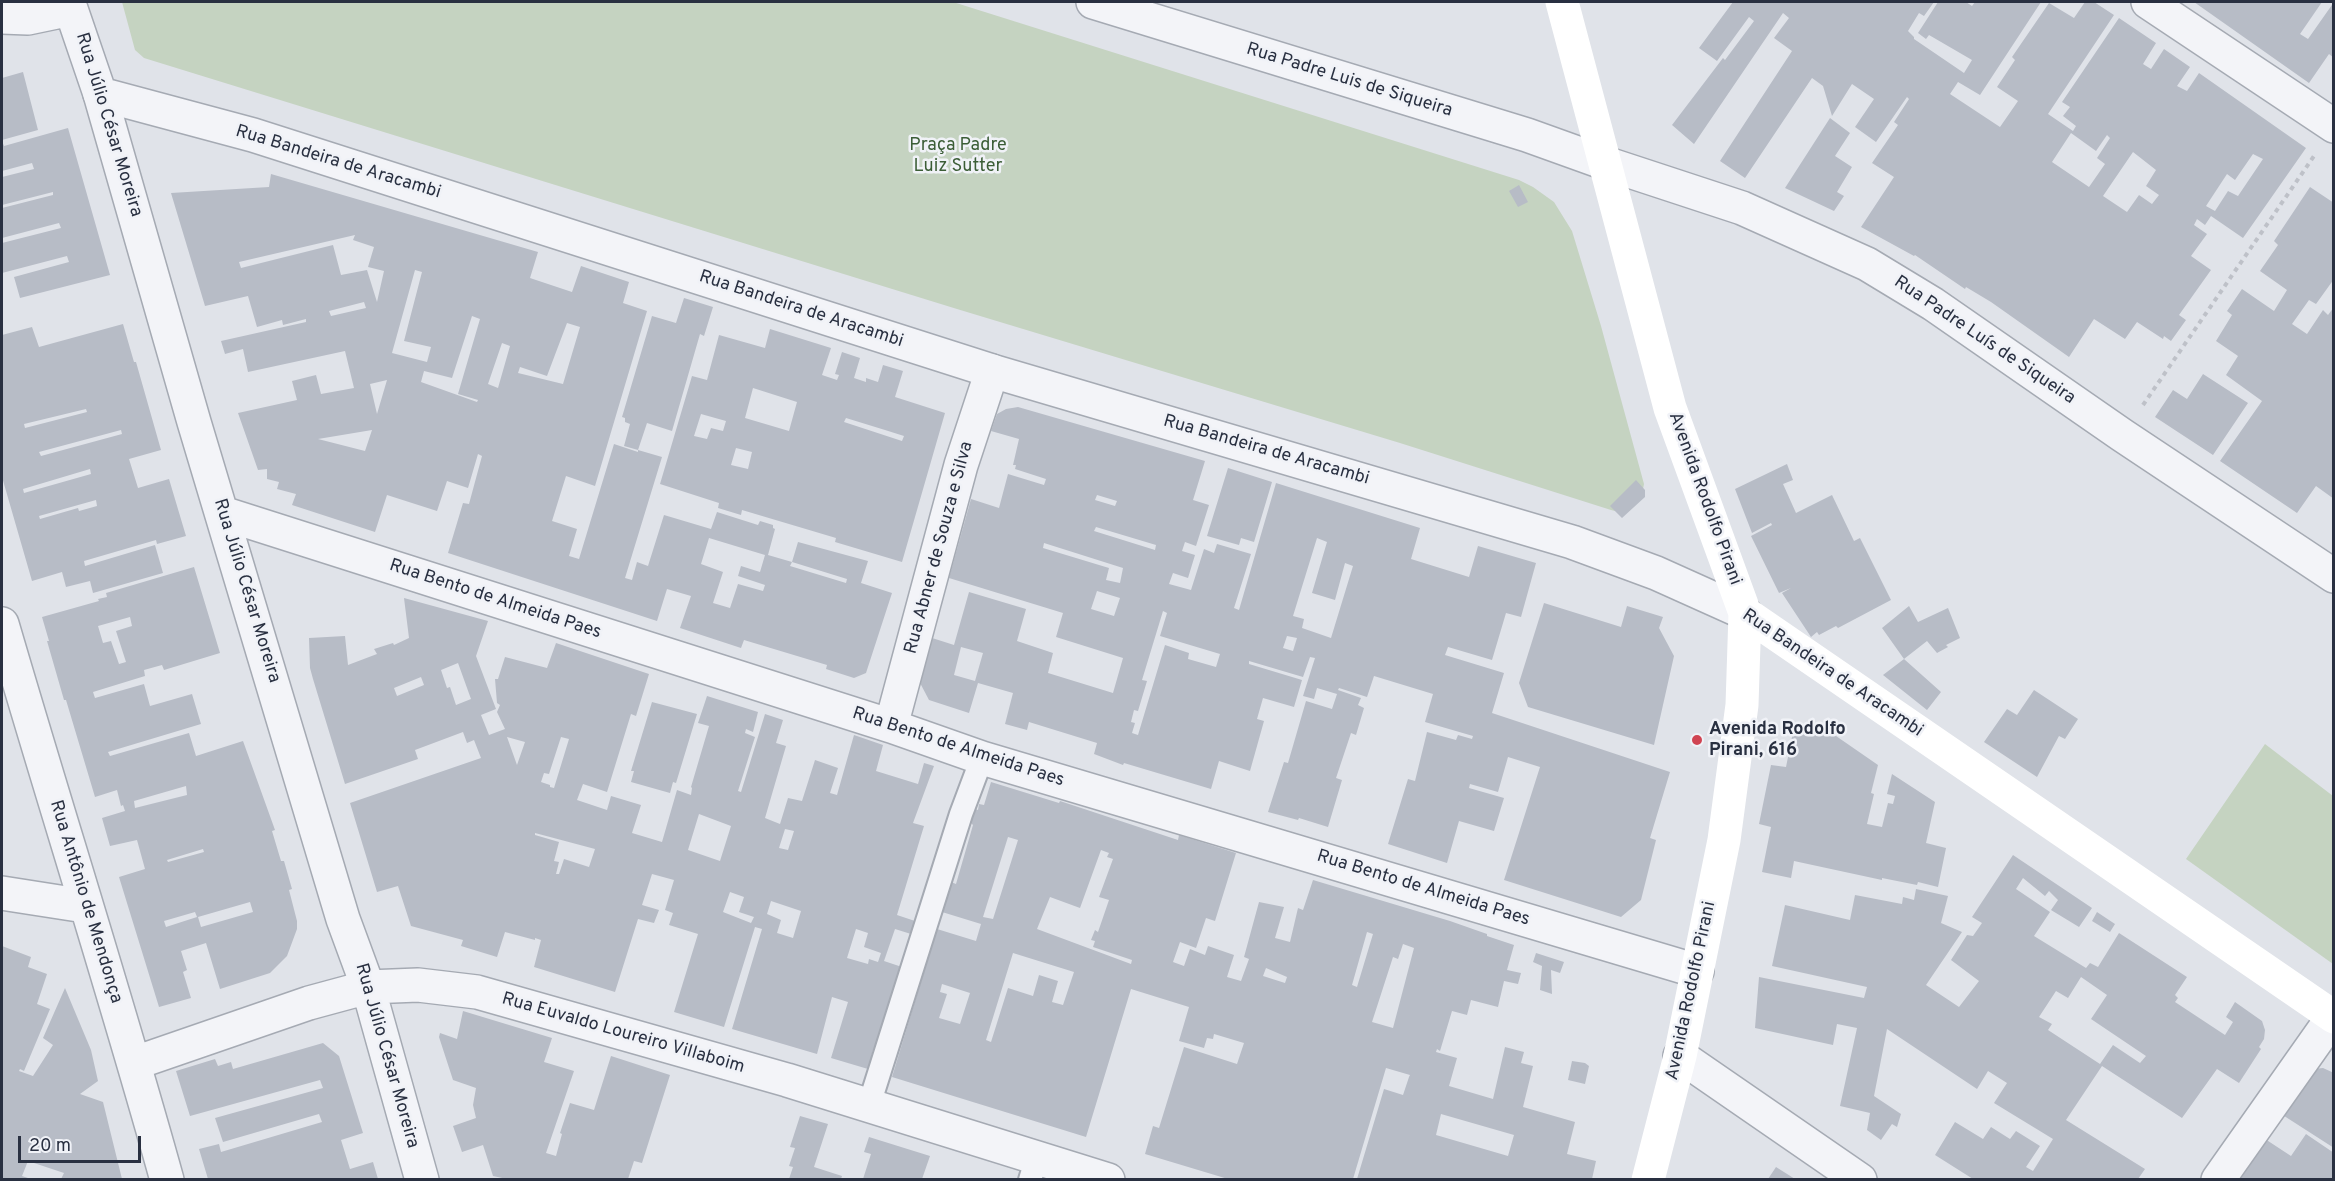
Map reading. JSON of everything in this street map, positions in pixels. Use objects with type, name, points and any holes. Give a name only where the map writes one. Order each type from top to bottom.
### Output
[{"type":"main road","name":"Avenida Rodolfo Pirani","points":[[1562,2],[1670,408],[1746,613],[1742,705],[1724,840],[1680,1056],[1648,1179]]},
{"type":"main road","name":"Rua Bandeira de Aracambi","points":[[1746,613],[2333,1017]]},
{"type":"street","name":"Rua Padre Luis de Siqueira","points":[[1093,2],[1123,6],[1527,135],[1605,163]]},
{"type":"street","points":[[2148,2],[2327,136]]},
{"type":"street","points":[[2,17],[28,18],[70,5]]},
{"type":"street","name":"Rua Júlio César Moreira","points":[[70,5],[100,94],[343,919],[368,987],[422,1179]]},
{"type":"street","name":"Rua Bandeira de Aracambi","points":[[100,94],[254,135],[992,371],[1572,542],[1656,573],[1746,613]]},
{"type":"street","name":"Rua Padre Luís de Siqueira","points":[[1605,163],[1742,208],[1867,264],[1933,304],[2122,435],[2334,576]]},
{"type":"street","name":"Rua Abner de Souza e Silva","points":[[891,726],[961,465],[992,371]]},
{"type":"street","name":"Rua Bento de Almeida Paes","points":[[222,513],[891,726],[982,758],[1697,971]]},
{"type":"street","name":"Rua Antônio de Mendonça","points":[[2,624],[85,906],[135,1063],[167,1179]]},
{"type":"street","points":[[2,893],[85,906]]},
{"type":"street","name":"Rua Euvaldo Loureiro Villaboim","points":[[135,1063],[309,1003],[368,987],[418,985],[477,992],[869,1105],[1034,1168],[1108,1179]]},
{"type":"street","points":[[2218,1179],[2333,1017]]},
{"type":"street","points":[[1680,1056],[1860,1179]]},
{"type":"lane","points":[[869,1105],[961,814],[982,758]]},
{"type":"path","points":[[2122,435],[2327,136]]},
{"type":"green space","name":"Praça Padre Luiz Sutter","points":[[122,2],[953,2],[1519,180],[1554,202],[1572,231],[1601,326],[1644,484],[1643,489],[1619,512],[1611,510],[1400,443],[144,58],[135,50]]},
{"type":"green space","points":[[2265,744],[2333,796],[2333,964],[2186,859]]},
{"type":"building","points":[[1733,2],[1934,2],[1924,16],[1919,13],[1908,31],[1914,39],[1964,73],[1972,60],[1929,35],[1926,39],[1918,33],[1938,2],[1966,2],[1972,6],[1975,2],[2041,2],[1980,95],[1958,82],[1950,94],[2000,127],[2018,101],[1997,87],[2015,60],[2012,57],[2049,3],[2074,18],[2085,2],[2094,2],[2114,15],[2048,114],[2073,131],[2076,126],[2063,116],[2070,107],[2062,102],[2119,18],[2156,43],[2143,64],[2151,69],[2164,49],[2190,67],[2177,86],[2187,91],[2199,73],[2306,148],[2243,238],[2211,216],[2205,225],[2197,219],[2194,225],[2207,234],[2191,256],[2211,270],[2179,315],[2186,320],[2171,341],[2164,336],[2163,339],[2137,322],[2125,339],[2094,319],[2069,357],[1991,302],[1966,287],[1965,289],[1915,255],[1861,227],[1894,177],[1872,163],[1898,125],[1894,122],[1909,99],[1907,97],[1876,142],[1855,127],[1874,99],[1852,84],[1832,116],[1823,86],[1812,78],[1745,178],[1720,161],[1792,51],[1774,38],[1789,18],[1783,13],[1694,144],[1672,125],[1754,21],[1749,17],[1717,61],[1699,48]],"holes":[[[2071,133],[2096,151],[2107,135],[2110,138],[2097,158],[2105,164],[2089,187],[2052,162]],[[2133,152],[2156,170],[2146,186],[2159,195],[2152,204],[2139,195],[2127,212],[2103,196]],[[2253,154],[2263,159],[2238,196],[2228,191],[2215,211],[2206,206],[2227,174],[2235,180]]]},
{"type":"building","points":[[2194,2],[2322,2],[2300,34],[2308,39],[2334,2],[2334,58],[2329,54],[2309,83]]},
{"type":"building","points":[[23,72],[38,130],[2,140],[2,78]]},
{"type":"building","points":[[1830,118],[1850,133],[1835,156],[1852,167],[1837,192],[1844,196],[1834,211],[1785,188]]},
{"type":"building","points":[[68,128],[110,275],[20,298],[14,277],[69,262],[67,256],[2,273],[2,243],[61,228],[59,223],[2,238],[2,208],[53,195],[53,192],[2,205],[2,177],[34,169],[32,163],[2,171],[2,141],[4,146]]},
{"type":"building","points":[[271,174],[538,252],[530,278],[572,292],[581,266],[629,282],[623,303],[647,311],[595,486],[566,476],[552,521],[577,529],[569,556],[579,559],[614,444],[662,457],[625,578],[632,580],[637,562],[648,566],[664,515],[711,529],[717,512],[758,525],[760,521],[773,525],[775,529],[768,555],[792,562],[798,542],[868,561],[861,583],[892,593],[866,673],[854,678],[826,669],[827,665],[744,640],[741,648],[680,628],[691,596],[667,589],[657,621],[448,553],[463,503],[469,504],[482,456],[478,454],[468,488],[447,481],[437,511],[387,495],[375,532],[292,505],[296,494],[277,489],[279,482],[267,479],[267,469],[258,470],[238,413],[297,400],[292,381],[316,375],[321,394],[354,388],[345,351],[248,372],[243,349],[225,354],[221,341],[306,322],[306,319],[283,325],[282,320],[257,327],[248,296],[205,306],[171,193],[269,187]],"holes":[[[355,235],[353,240],[374,247],[368,267],[384,271],[377,302],[367,270],[341,275],[333,245],[241,268],[239,262]],[[415,270],[422,272],[404,341],[431,347],[427,362],[392,353]],[[364,302],[366,308],[331,316],[329,311]],[[472,316],[480,319],[458,394],[478,400],[477,402],[421,382],[424,371],[452,378]],[[567,323],[580,327],[563,384],[518,373],[520,367],[547,376]],[[502,343],[510,346],[498,388],[488,384]],[[387,380],[377,414],[370,384]],[[372,430],[365,451],[318,439]],[[709,538],[765,555],[760,572],[741,566],[738,576],[765,585],[763,591],[738,584],[730,608],[713,603],[723,572],[701,564]],[[792,562],[847,579],[846,583],[790,566]]]},
{"type":"building","points":[[1519,185],[1528,202],[1518,207],[1509,191]]},
{"type":"building","points":[[2310,187],[2334,203],[2334,279],[2316,304],[2309,300],[2292,324],[2307,334],[2323,310],[2328,315],[2334,307],[2334,499],[2316,486],[2297,513],[2220,461],[2262,401],[2226,375],[2238,356],[2216,341],[2232,315],[2227,311],[2242,289],[2274,311],[2287,290],[2260,271],[2278,245],[2274,241]]},
{"type":"building","points":[[684,298],[713,307],[704,336],[700,334],[672,431],[647,423],[638,450],[624,446],[630,424],[622,417],[652,316],[676,323]]},
{"type":"building","points":[[123,324],[161,450],[129,459],[138,488],[169,479],[186,536],[157,544],[156,540],[84,561],[85,566],[155,545],[163,573],[93,593],[90,581],[66,587],[62,572],[32,581],[2,477],[2,335],[32,327],[39,347]],"holes":[[[86,409],[87,412],[25,428],[24,424]],[[121,430],[122,434],[41,456],[39,452]],[[90,469],[91,474],[24,493],[23,489]],[[96,500],[97,506],[79,511],[78,508],[40,519],[39,516]]]},
{"type":"building","points":[[770,329],[831,348],[822,375],[837,380],[839,375],[835,374],[842,352],[860,358],[854,378],[866,382],[866,378],[878,382],[883,365],[903,371],[895,397],[945,413],[902,562],[835,542],[836,538],[742,510],[741,515],[718,508],[719,503],[660,484],[692,376],[707,380],[719,335],[765,348]],"holes":[[[753,388],[797,402],[789,431],[745,418]],[[701,414],[726,421],[723,431],[711,428],[707,439],[694,436]],[[846,418],[904,436],[902,441],[844,422]],[[736,448],[752,452],[748,469],[731,465]]]},
{"type":"building","points":[[2203,374],[2248,403],[2213,455],[2155,417],[2173,390],[2187,399]]},
{"type":"building","points":[[1018,407],[1205,461],[1193,500],[1209,505],[1196,546],[1185,542],[1182,551],[1195,555],[1188,578],[1173,573],[1169,584],[1191,590],[1204,549],[1214,553],[1217,544],[1251,554],[1234,608],[1239,610],[1276,483],[1420,528],[1411,559],[1469,577],[1478,546],[1536,563],[1521,617],[1506,613],[1492,660],[1448,647],[1445,655],[1504,673],[1492,713],[1670,772],[1650,838],[1656,840],[1641,900],[1621,917],[1504,880],[1540,767],[1508,757],[1498,792],[1470,784],[1469,788],[1504,798],[1494,831],[1459,821],[1447,863],[1388,844],[1408,779],[1415,781],[1427,732],[1456,740],[1458,735],[1472,739],[1473,736],[1425,722],[1433,694],[1374,676],[1367,697],[1339,688],[1338,690],[1361,698],[1358,705],[1364,708],[1356,735],[1351,733],[1336,778],[1342,780],[1328,827],[1268,812],[1284,762],[1288,763],[1306,701],[1332,709],[1337,694],[1317,688],[1314,699],[1303,696],[1315,658],[1310,657],[1303,677],[1249,661],[1249,664],[1302,680],[1294,707],[1263,698],[1257,719],[1264,721],[1250,771],[1219,761],[1211,789],[1124,763],[1123,765],[1094,754],[1097,743],[1029,722],[1027,730],[1005,724],[1013,693],[978,683],[969,713],[929,700],[919,681],[929,637],[954,645],[969,592],[1026,609],[1017,641],[1053,653],[1048,673],[1113,693],[1123,658],[1056,637],[1063,613],[949,578],[971,499],[999,508],[1008,474],[1044,485],[1046,479],[1015,469],[1016,465],[1013,465],[1019,439],[991,431],[997,414],[1006,409]],"holes":[[[1097,495],[1117,501],[1115,506],[1095,500]],[[1096,527],[1156,545],[1155,550],[1094,531]],[[1317,538],[1327,542],[1312,593],[1335,600],[1345,563],[1353,566],[1331,638],[1302,628],[1304,619],[1293,616]],[[1044,543],[1123,568],[1120,583],[1106,580],[1109,568],[1043,548]],[[1097,591],[1120,598],[1114,616],[1091,609]],[[1163,611],[1167,613],[1160,636],[1220,654],[1216,667],[1188,659],[1189,653],[1165,645],[1138,735],[1132,733],[1135,723],[1131,722],[1134,710],[1138,711],[1147,681],[1142,680]],[[1287,636],[1297,638],[1293,651],[1283,648]],[[961,647],[983,653],[975,681],[954,675]]]},
{"type":"building","points":[[1787,464],[1793,480],[1783,484],[1796,513],[1832,495],[1854,541],[1860,538],[1891,600],[1838,628],[1836,626],[1819,635],[1817,632],[1811,637],[1782,593],[1791,588],[1779,593],[1751,536],[1772,525],[1771,523],[1752,533],[1735,489]]},
{"type":"building","points":[[1228,468],[1272,482],[1254,542],[1241,538],[1239,545],[1207,536]]},
{"type":"building","points":[[1636,480],[1645,490],[1645,497],[1622,518],[1610,506]]},
{"type":"building","points":[[194,567],[220,653],[164,670],[162,665],[144,670],[145,676],[93,692],[95,698],[144,684],[150,706],[192,694],[201,724],[108,752],[110,756],[189,733],[196,756],[243,741],[275,830],[272,831],[292,889],[289,890],[297,921],[297,929],[287,956],[270,973],[220,989],[206,943],[181,951],[187,970],[183,972],[191,998],[159,1007],[119,877],[145,869],[137,840],[110,846],[102,818],[125,811],[123,805],[121,806],[117,790],[95,797],[66,700],[64,700],[42,617],[99,601],[98,599],[107,597],[106,593]],"holes":[[[130,617],[132,626],[116,631],[126,662],[119,664],[111,641],[103,643],[98,626]],[[186,786],[187,795],[135,808],[134,801]],[[203,849],[204,852],[168,862],[167,860]],[[250,902],[253,912],[201,927],[198,917]],[[195,912],[197,917],[166,927],[164,921]]]},
{"type":"building","points":[[404,598],[488,621],[476,656],[496,709],[481,715],[489,735],[505,729],[497,712],[500,705],[497,703],[495,679],[498,679],[505,657],[547,668],[556,643],[649,674],[636,716],[631,714],[607,792],[583,784],[577,800],[607,810],[611,796],[641,805],[632,833],[662,842],[677,790],[691,795],[691,787],[709,726],[698,723],[707,696],[758,712],[753,732],[746,729],[745,733],[755,737],[738,791],[741,792],[765,714],[783,720],[776,743],[786,746],[765,818],[780,824],[788,798],[802,801],[815,760],[838,768],[830,793],[837,795],[854,735],[883,745],[876,771],[918,784],[924,763],[934,766],[913,823],[924,826],[897,915],[915,921],[911,934],[895,929],[884,961],[902,967],[876,1051],[873,1050],[868,1069],[831,1058],[848,1002],[832,997],[817,1054],[732,1029],[762,929],[755,927],[724,1027],[674,1012],[698,934],[669,925],[673,913],[665,910],[674,880],[652,874],[642,905],[659,910],[654,923],[638,919],[615,992],[534,967],[541,940],[535,938],[535,940],[505,932],[497,957],[461,946],[463,940],[411,926],[398,886],[377,892],[350,803],[481,758],[474,740],[467,743],[463,732],[415,750],[418,759],[345,784],[310,668],[309,638],[345,636],[348,665],[377,654],[374,649],[393,643],[394,645],[409,638]],"holes":[[[458,663],[471,699],[456,705],[450,687],[447,688],[441,670]],[[421,677],[424,685],[397,696],[394,688]],[[507,737],[525,742],[517,765]],[[561,737],[569,739],[554,788],[541,782],[544,773],[549,774]],[[699,814],[731,826],[720,861],[688,850]],[[785,829],[794,831],[788,850],[779,848]],[[535,833],[595,849],[589,867],[564,859],[559,874],[556,874],[559,862],[554,861],[559,842],[535,835]],[[730,892],[744,897],[739,912],[754,917],[751,923],[723,912]],[[771,901],[801,911],[793,938],[777,933],[781,920],[767,914]],[[856,929],[868,933],[864,947],[881,953],[878,962],[869,959],[868,964],[847,958]]]},
{"type":"building","points":[[1544,603],[1621,627],[1627,606],[1663,617],[1659,628],[1674,656],[1654,745],[1528,707],[1519,683]]},
{"type":"building","points":[[1909,606],[1918,622],[1948,608],[1960,638],[1937,653],[1927,641],[1904,659],[1882,628]]},
{"type":"building","points":[[1904,659],[1941,692],[1927,710],[1883,675]]},
{"type":"building","points":[[2034,690],[2078,719],[2065,739],[2059,736],[2037,777],[1984,742],[2007,709],[2017,715]]},
{"type":"building","points":[[652,702],[697,714],[676,783],[673,782],[670,793],[631,782],[634,771],[631,771]]},
{"type":"building","points":[[1810,723],[1823,727],[1878,765],[1867,824],[1882,827],[1888,803],[1893,804],[1895,796],[1887,794],[1892,774],[1935,802],[1926,843],[1946,848],[1938,887],[1918,882],[1917,885],[1882,878],[1882,880],[1794,861],[1791,878],[1762,872],[1771,827],[1759,824],[1771,765],[1786,767],[1794,727]]},
{"type":"building","points":[[991,782],[1059,803],[1060,801],[1178,840],[1179,835],[1236,853],[1215,921],[1206,918],[1196,948],[1180,942],[1173,962],[1184,966],[1190,949],[1205,955],[1208,946],[1234,955],[1227,977],[1241,981],[1249,959],[1244,957],[1259,902],[1284,907],[1275,938],[1290,942],[1298,908],[1303,910],[1313,880],[1450,921],[1514,945],[1507,970],[1521,973],[1518,984],[1504,981],[1498,1007],[1471,1000],[1467,1015],[1452,1011],[1440,1051],[1437,1049],[1436,1052],[1457,1058],[1449,1086],[1493,1099],[1505,1047],[1524,1052],[1521,1063],[1533,1066],[1523,1107],[1575,1122],[1567,1154],[1596,1161],[1592,1179],[1357,1179],[1384,1089],[1403,1095],[1410,1075],[1386,1068],[1353,1179],[1228,1179],[1145,1154],[1153,1126],[1159,1128],[1184,1047],[1237,1064],[1244,1043],[1214,1034],[1213,1039],[1207,1038],[1204,1048],[1179,1041],[1189,1007],[1131,989],[1086,1137],[892,1077],[937,929],[976,941],[981,924],[942,912],[951,882],[956,884],[973,825],[971,823],[975,809],[978,810],[979,804],[984,805]],"holes":[[[1008,837],[1018,840],[993,919],[983,917]],[[1101,850],[1109,853],[1107,857],[1113,859],[1099,897],[1109,900],[1098,932],[1095,930],[1091,940],[1095,941],[1093,947],[1132,960],[1131,964],[1037,929],[1050,897],[1080,908]],[[1367,932],[1373,934],[1357,987],[1352,985]],[[1403,944],[1414,948],[1393,1028],[1372,1022],[1393,957],[1398,959]],[[1013,953],[1074,972],[1063,1005],[1052,1002],[1058,981],[1039,975],[1033,996],[1008,988],[991,1042],[986,1040]],[[1266,968],[1287,977],[1285,983],[1263,976]],[[942,984],[970,993],[960,1024],[939,1018],[947,994],[940,992]],[[1441,1114],[1514,1135],[1508,1156],[1436,1135]]]},
{"type":"building","points":[[2013,855],[2092,908],[2079,927],[2051,910],[2058,900],[2049,891],[2045,896],[2023,878],[2016,889],[2050,912],[2034,936],[2086,968],[2090,963],[2098,967],[2119,933],[2187,977],[2175,995],[2178,998],[2175,1002],[2225,1035],[2233,1022],[2226,1017],[2235,1002],[2262,1021],[2265,1030],[2264,1039],[2259,1047],[2261,1049],[2239,1083],[2217,1069],[2182,1118],[2102,1066],[2066,1120],[2145,1169],[2138,1179],[1973,1179],[1935,1155],[1955,1122],[1983,1139],[1991,1127],[2010,1139],[2016,1131],[2040,1146],[2026,1167],[2033,1171],[2053,1139],[1994,1103],[2007,1083],[1988,1071],[1977,1089],[1887,1029],[1874,1096],[1901,1114],[1897,1127],[1892,1124],[1881,1140],[1867,1130],[1870,1113],[1840,1106],[1857,1028],[1837,1024],[1833,1045],[1755,1028],[1759,977],[1864,998],[1867,987],[1772,966],[1785,905],[1850,920],[1855,895],[1902,904],[1903,897],[1914,900],[1916,889],[1948,896],[1941,923],[1962,932],[1926,985],[1959,1007],[1979,981],[1951,960],[1967,935],[1973,936],[1982,923],[1972,917]],"holes":[[[2081,977],[2107,995],[2091,1019],[2146,1056],[2140,1063],[2113,1045],[2100,1064],[2048,1030],[2052,1024],[2039,1017],[2056,991],[2068,998]]]},
{"type":"building","points":[[2097,912],[2115,924],[2110,932],[2092,921]]},
{"type":"building","points":[[2,946],[31,957],[28,967],[47,974],[37,1004],[50,1009],[24,1071],[20,1069],[19,1071],[33,1076],[53,1045],[43,1038],[65,988],[91,1050],[98,1081],[80,1094],[103,1102],[122,1179],[61,1179],[64,1173],[28,1161],[22,1176],[31,1179],[4,1178],[2,1180]]},
{"type":"building","points":[[1536,953],[1564,962],[1560,973],[1551,970],[1552,994],[1540,990],[1542,966],[1533,962]]},
{"type":"building","points":[[463,1011],[552,1038],[544,1062],[574,1071],[546,1153],[556,1156],[562,1134],[560,1133],[570,1103],[594,1110],[611,1056],[670,1075],[642,1163],[634,1161],[628,1179],[507,1179],[493,1176],[483,1145],[462,1152],[453,1126],[476,1118],[473,1105],[476,1088],[453,1080],[439,1037],[440,1033],[457,1039]]},
{"type":"building","points":[[323,1043],[339,1056],[363,1133],[341,1140],[350,1169],[373,1162],[378,1179],[208,1179],[199,1149],[219,1144],[221,1152],[322,1122],[319,1114],[223,1142],[215,1118],[323,1088],[320,1080],[190,1116],[176,1071],[215,1059],[218,1066],[231,1062],[233,1069]]},
{"type":"building","points":[[1572,1061],[1589,1066],[1585,1084],[1568,1080]]},
{"type":"building","points":[[2323,1068],[2334,1073],[2334,1148],[2278,1112],[2314,1069]]},
{"type":"building","points":[[800,1116],[828,1124],[814,1167],[842,1176],[841,1179],[789,1179],[793,1167],[789,1166],[795,1148],[790,1147]]},
{"type":"building","points":[[2306,1134],[2334,1153],[2334,1179],[2234,1179],[2262,1137],[2291,1156]]},
{"type":"building","points":[[869,1137],[930,1156],[922,1179],[863,1179],[871,1154],[864,1152]]},
{"type":"building","points":[[1776,1167],[1795,1179],[1768,1179]]},
{"type":"place","name":"Avenida Rodolfo Pirani, 616","points":[[1697,740]]}]
